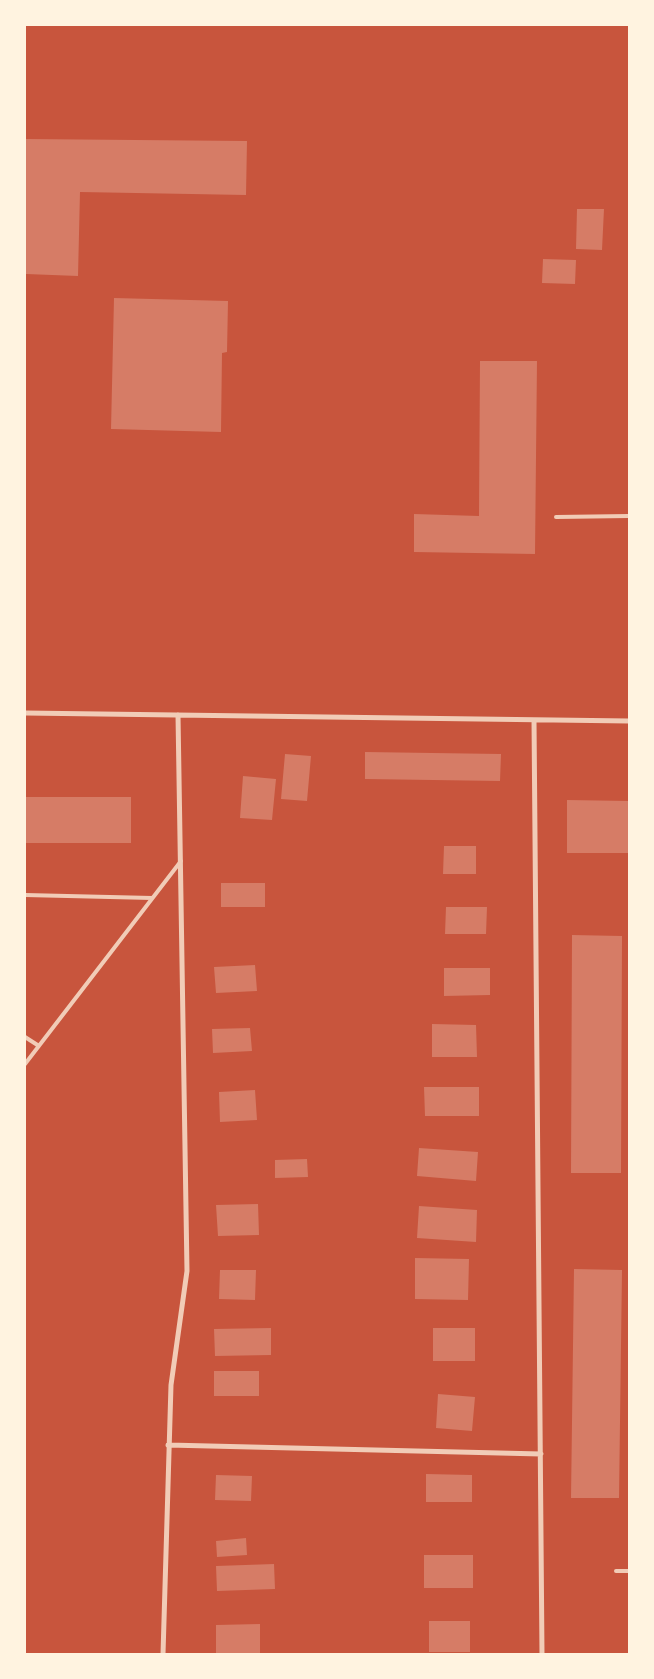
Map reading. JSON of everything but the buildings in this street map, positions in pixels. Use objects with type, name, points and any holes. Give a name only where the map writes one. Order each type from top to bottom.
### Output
[{"type":"street","points":[[25,713],[629,721]]},
{"type":"street","points":[[163,1654],[171,1385],[187,1271],[178,715]]},
{"type":"street","points":[[534,720],[542,1654]]},
{"type":"street","points":[[168,1446],[541,1454]]},
{"type":"lane","points":[[556,517],[629,516]]},
{"type":"lane","points":[[25,1064],[181,861]]},
{"type":"lane","points":[[25,895],[152,898]]},
{"type":"lane","points":[[25,1037],[39,1046]]},
{"type":"lane","points":[[616,1571],[629,1571]]}]
